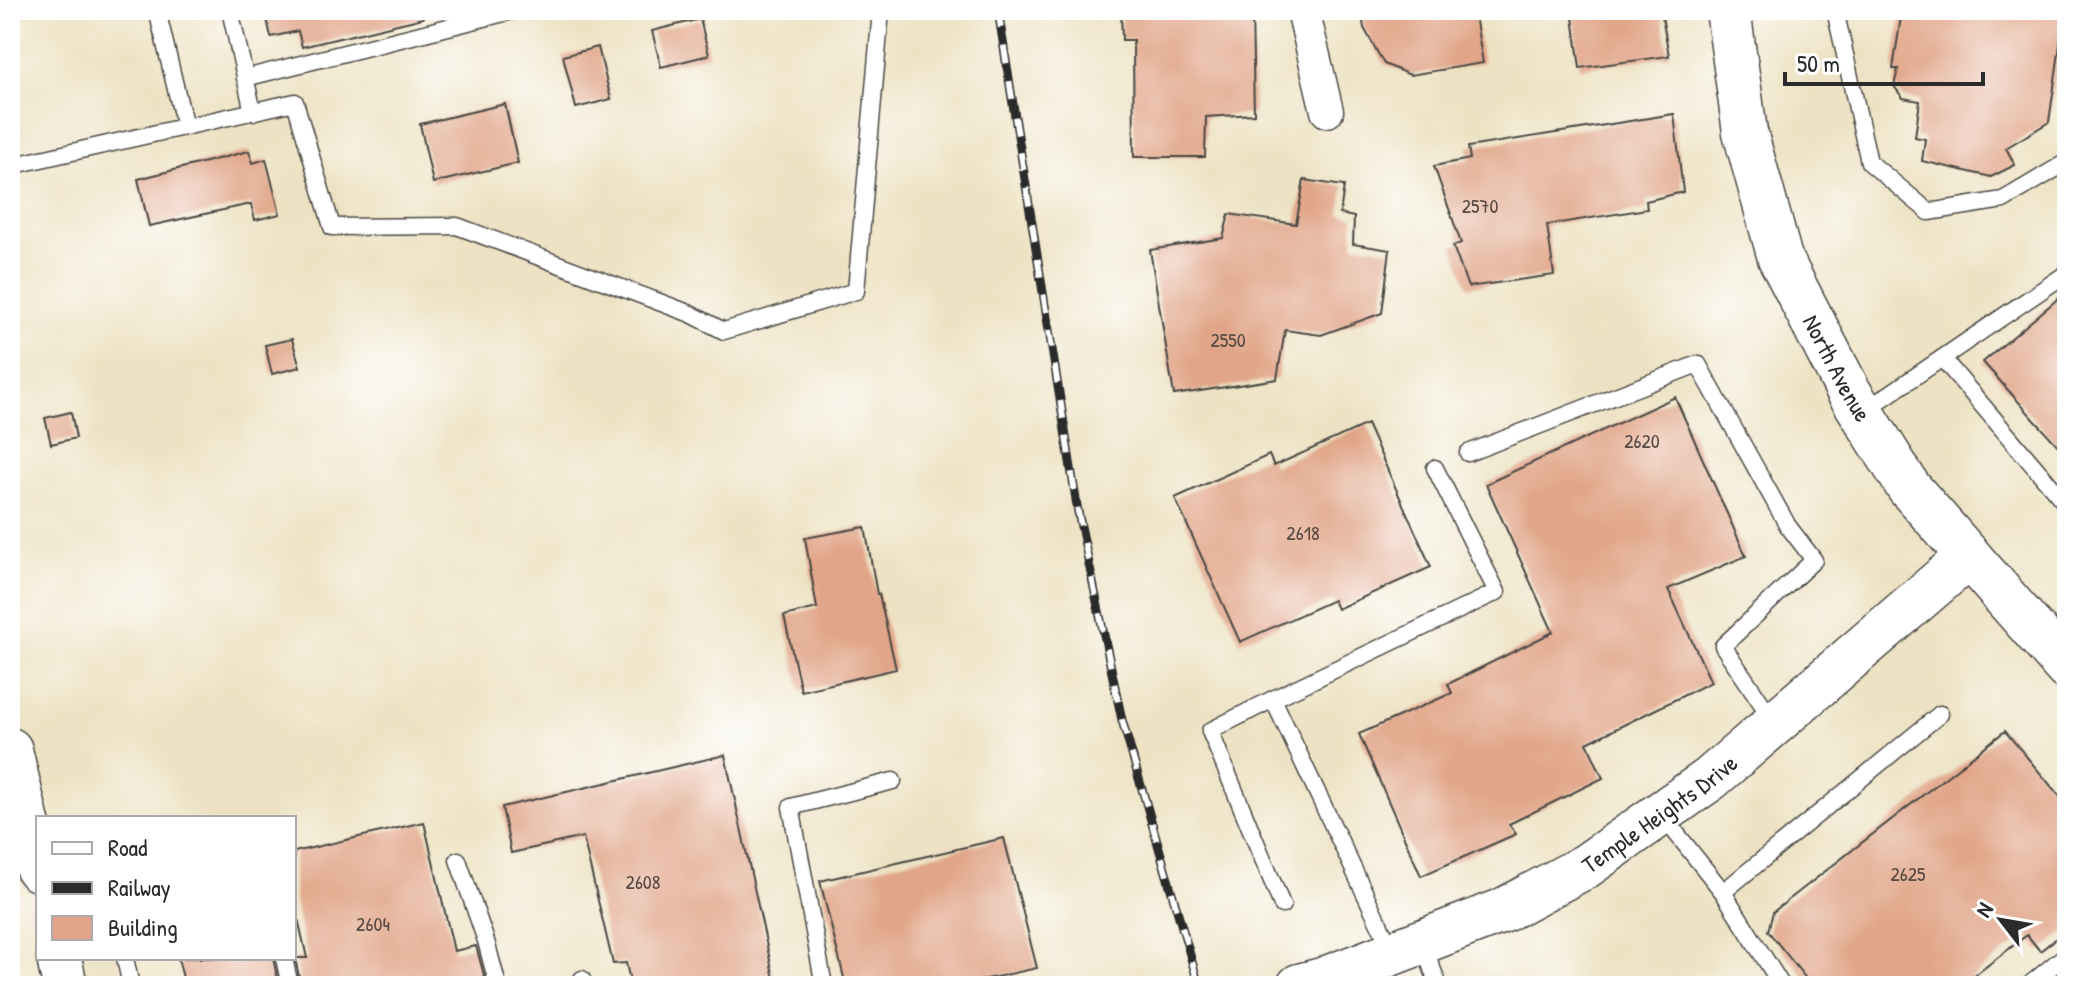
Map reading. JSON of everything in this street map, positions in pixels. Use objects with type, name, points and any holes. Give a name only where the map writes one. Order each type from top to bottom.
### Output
[{"type":"main road","name":"North Avenue","points":[[1728,10],[1745,132],[1780,258],[1862,413],[1909,488],[2067,668]]},
{"type":"main road","name":"Temple Heights Drive","points":[[1299,986],[1502,911],[1586,866],[1710,779],[1969,556]]},
{"type":"main road","points":[[10,750],[36,860]]},
{"type":"main road","points":[[59,960],[65,986]]},
{"type":"street","points":[[1303,10],[1327,111]]},
{"type":"lane","points":[[157,10],[185,127]]},
{"type":"lane","points":[[230,10],[253,112]]},
{"type":"lane","points":[[245,78],[516,10]]},
{"type":"lane","points":[[10,166],[295,102],[332,227],[457,226],[691,314],[724,331],[856,291],[881,10]]},
{"type":"lane","points":[[1835,10],[1869,162],[1929,212],[2003,200],[2067,162]]},
{"type":"lane","points":[[1862,413],[2067,273]]},
{"type":"lane","points":[[1942,358],[2067,505]]},
{"type":"lane","points":[[1468,453],[1698,364],[1788,526],[1814,560],[1723,646],[1775,723]]},
{"type":"lane","points":[[1282,905],[1210,731],[1497,592],[1435,468]]},
{"type":"lane","points":[[1273,699],[1407,947],[1439,986]]},
{"type":"lane","points":[[1723,892],[1940,714]]},
{"type":"lane","points":[[824,986],[791,807],[893,781]]},
{"type":"lane","points":[[1661,814],[1723,892],[1782,986]]},
{"type":"lane","points":[[458,860],[498,986]]},
{"type":"lane","points":[[2028,986],[2067,954]]},
{"type":"lane","points":[[125,960],[131,986]]},
{"type":"lane","points":[[284,960],[290,986]]},
{"type":"building","points":[[265,10],[422,10],[423,18],[302,47],[298,31],[271,37]]},
{"type":"building","points":[[1121,10],[1252,10],[1254,114],[1206,117],[1205,157],[1134,157],[1133,40],[1122,40]]},
{"type":"building","points":[[1361,10],[1474,10],[1483,63],[1410,75],[1384,64],[1364,28]]},
{"type":"building","points":[[1572,10],[1661,10],[1669,56],[1580,68]]},
{"type":"building","points":[[1902,10],[2065,10],[2049,122],[2006,148],[2015,165],[1991,177],[1922,161],[1925,139],[1915,137],[1920,101],[1903,98],[1894,86],[1898,69],[1893,69]]},
{"type":"building","points":[[700,19],[709,55],[661,67],[652,31]]},
{"type":"building","points":[[598,47],[611,99],[576,108],[563,56]]},
{"type":"building","points":[[505,104],[518,163],[433,183],[420,124]]},
{"type":"building","points":[[1674,114],[1683,192],[1646,201],[1647,209],[1547,225],[1554,275],[1468,287],[1453,246],[1461,243],[1434,166],[1470,159],[1468,147]]},
{"type":"building","points":[[249,151],[253,163],[266,159],[280,214],[255,220],[251,204],[149,226],[138,179]]},
{"type":"building","points":[[1304,180],[1344,186],[1340,214],[1354,217],[1353,244],[1390,250],[1382,313],[1321,335],[1285,330],[1277,379],[1174,395],[1150,250],[1223,238],[1229,214],[1296,224]]},
{"type":"building","points":[[2067,291],[2067,456],[1983,362]]},
{"type":"building","points":[[292,339],[300,367],[272,374],[265,345]]},
{"type":"building","points":[[1675,397],[1746,556],[1668,589],[1711,682],[1587,743],[1603,778],[1509,824],[1516,834],[1421,876],[1359,734],[1452,693],[1448,684],[1553,632],[1486,484]]},
{"type":"building","points":[[71,412],[76,438],[51,444],[45,418]]},
{"type":"building","points":[[1367,424],[1431,567],[1337,609],[1333,600],[1240,642],[1175,498],[1269,455],[1274,466]]},
{"type":"building","points":[[865,527],[877,594],[896,669],[801,691],[784,616],[817,608],[805,538]]},
{"type":"building","points":[[2005,731],[2067,805],[2067,930],[2040,951],[2027,935],[1961,986],[1812,986],[1768,931],[1773,912]]},
{"type":"building","points":[[725,755],[775,983],[762,986],[631,986],[626,963],[613,964],[583,837],[511,853],[502,807]]},
{"type":"building","points":[[424,822],[454,951],[476,946],[487,986],[301,986],[295,960],[307,958],[296,910],[296,852]]},
{"type":"building","points":[[1004,838],[1037,968],[955,986],[846,986],[820,881]]},
{"type":"building","points":[[178,960],[273,960],[279,986],[185,986]]},
{"type":"railway","points":[[998,10],[1078,512],[1122,720],[1199,986]]}]
